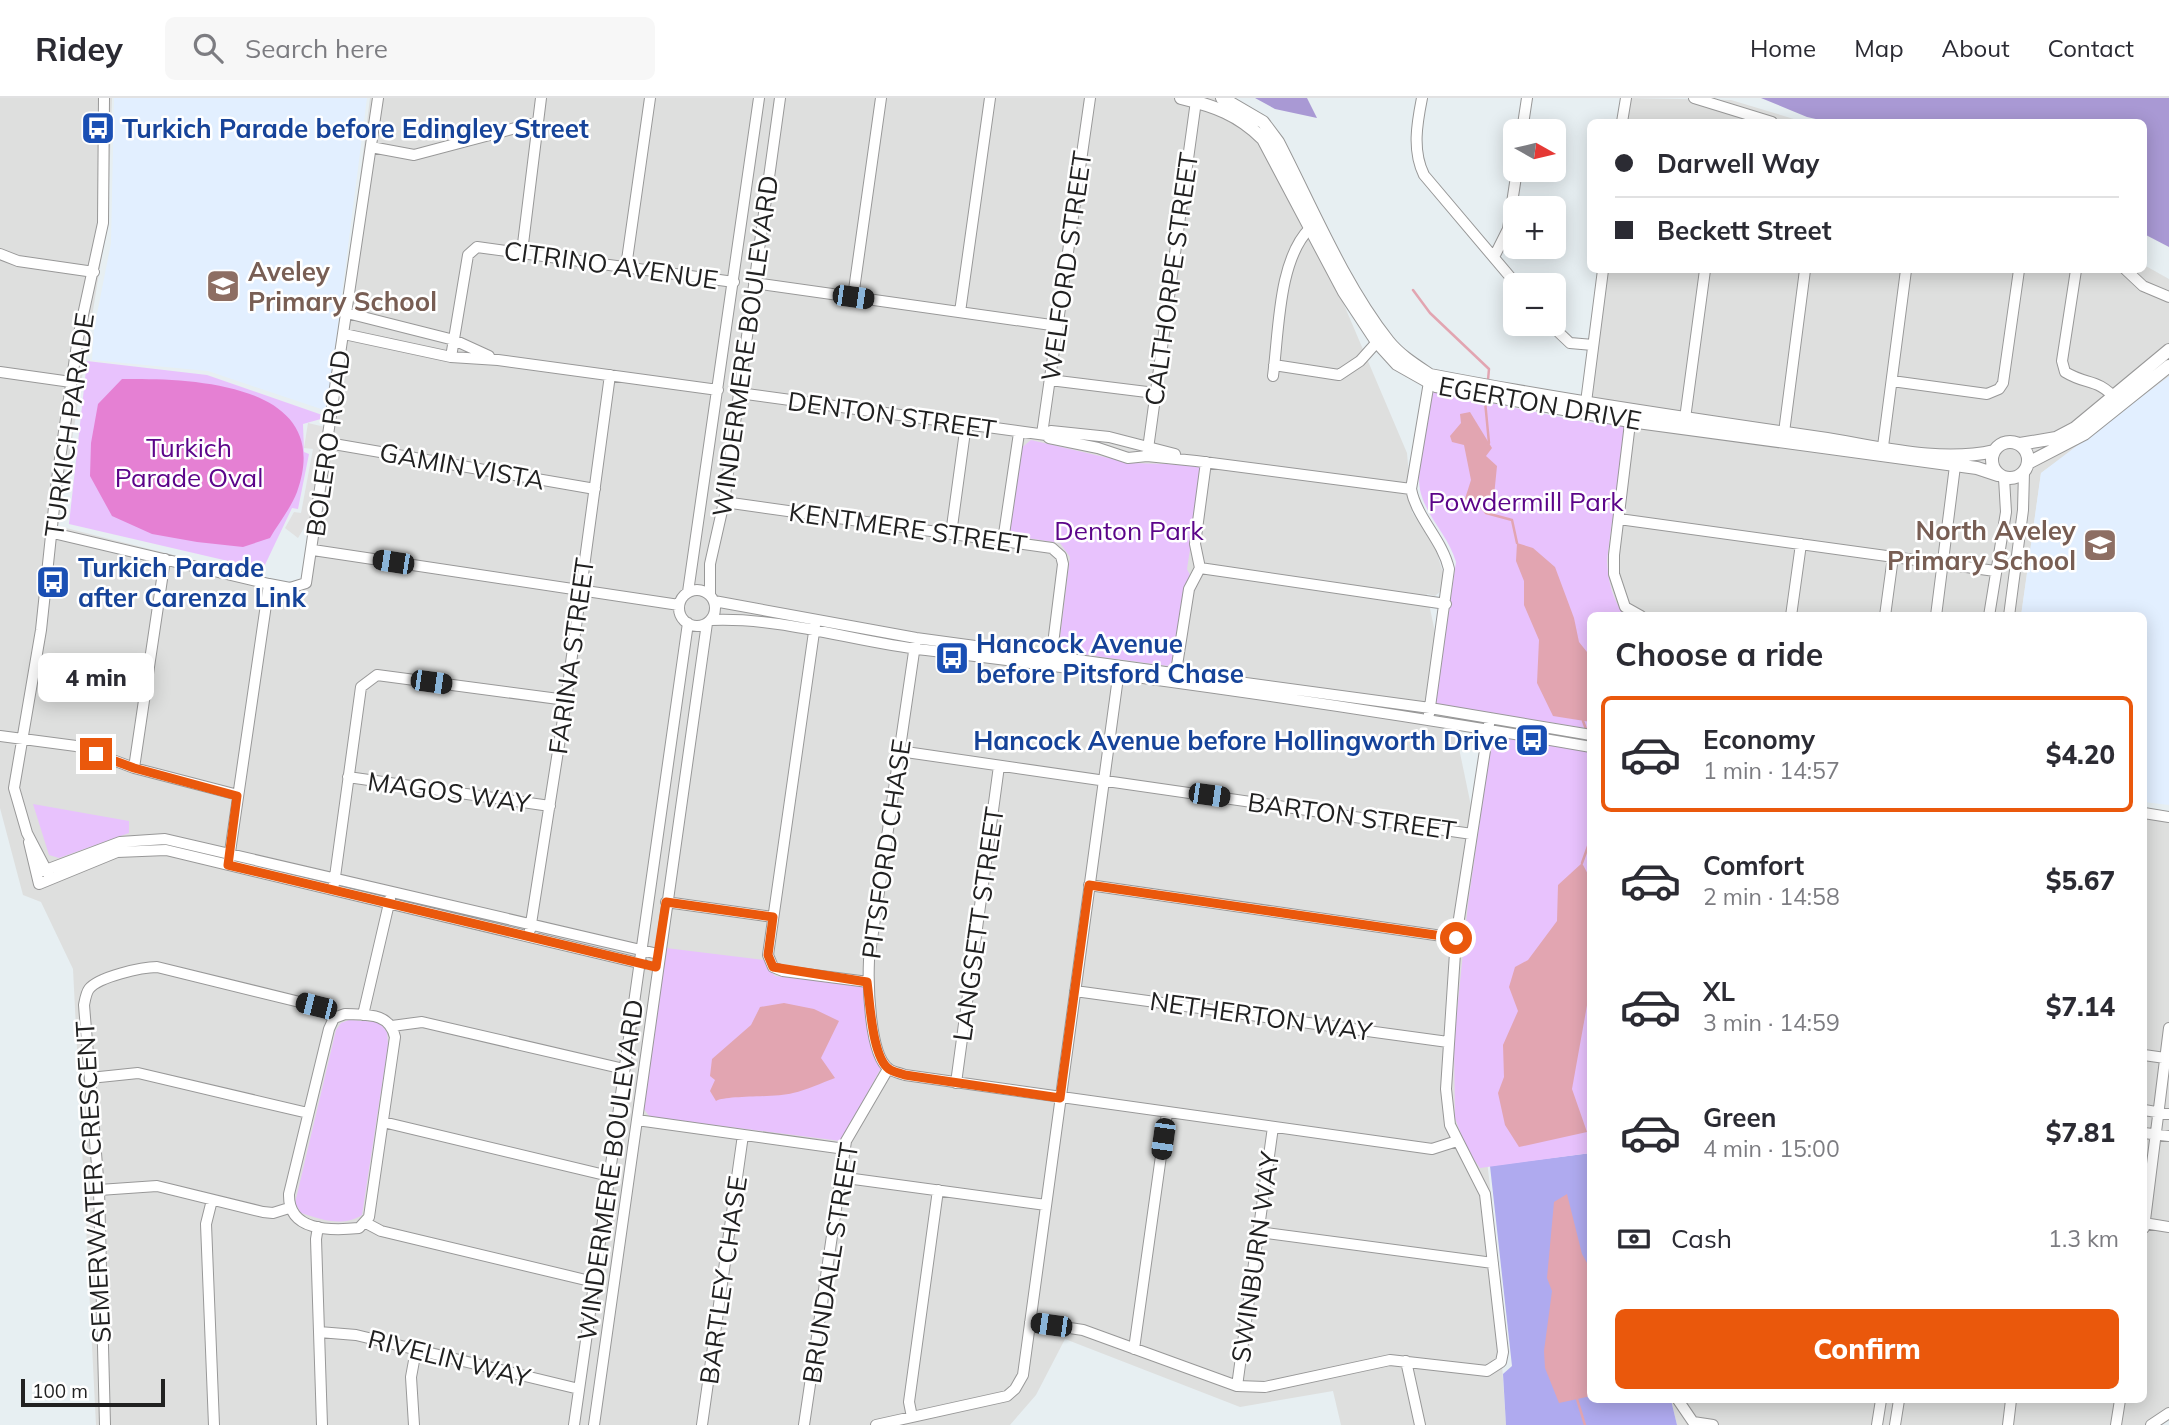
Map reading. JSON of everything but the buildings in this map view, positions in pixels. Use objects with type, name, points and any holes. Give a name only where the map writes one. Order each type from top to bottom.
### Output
[{"type":"street","name":"TURKICH PARADE","points":[[27,833],[49,874],[37,879],[14,788],[41,630],[57,479],[71,382],[103,223],[104,98]]},
{"type":"street","name":"BOLERO ROAD","points":[[269,584],[296,587],[309,579],[378,98]]},
{"type":"street","points":[[522,252],[541,98]]},
{"type":"street","points":[[626,267],[650,98]]},
{"type":"street","name":"WINDERMERE BOULEVARD","points":[[688,592],[759,98]]},
{"type":"street","name":"WINDERMERE BOULEVARD","points":[[712,597],[710,564],[724,502],[780,98]]},
{"type":"street","points":[[853,297],[881,98]]},
{"type":"street","points":[[960,312],[990,98]]},
{"type":"street","name":"WELFORD STREET","points":[[1044,434],[1090,98]]},
{"type":"street","name":"EGERTON DRIVE","points":[[1181,98],[1217,106],[1245,121],[1263,138],[1344,292],[1377,342],[1396,364],[1429,378],[1631,416],[1883,451],[2015,478],[2026,467],[2084,434],[2169,350]]},
{"type":"street","name":"EGERTON DRIVE","points":[[1222,98],[1263,122],[1278,142],[1357,293],[1389,342],[1429,378]]},
{"type":"street","points":[[1422,98],[1417,132],[1418,163],[1424,175],[1507,273]]},
{"type":"street","points":[[1524,119],[1527,98]]},
{"type":"street","points":[[1622,119],[1626,98]]},
{"type":"street","points":[[1694,98],[1760,119]]},
{"type":"street","name":"CALTHORPE STREET","points":[[1147,451],[1196,102]]},
{"type":"street","points":[[1724,119],[1725,110]]},
{"type":"street","points":[[371,147],[414,155],[538,121]]},
{"type":"street","points":[[1494,257],[1508,229],[1515,182]]},
{"type":"street","points":[[1310,228],[1300,238],[1289,261],[1274,370],[1339,375],[1360,361],[1377,342]]},
{"type":"street","name":"CITRINO AVENUE","points":[[451,357],[468,255],[477,247],[734,282]]},
{"type":"street","points":[[0,254],[18,261],[94,272]]},
{"type":"street","points":[[1585,408],[1603,273]]},
{"type":"street","points":[[1685,422],[1704,273]]},
{"type":"street","points":[[1783,437],[1805,273]]},
{"type":"street","points":[[1883,451],[1906,273]]},
{"type":"street","points":[[1892,380],[1987,394],[1999,389],[2003,383],[2019,273]]},
{"type":"street","points":[[2076,273],[2062,361],[2065,372],[2076,378],[2098,383],[2118,401]]},
{"type":"street","points":[[2129,273],[2143,286],[2169,297]]},
{"type":"street","points":[[754,283],[1058,326]]},
{"type":"street","points":[[347,313],[454,340],[498,360]]},
{"type":"street","points":[[344,334],[451,357],[498,360],[718,390]]},
{"type":"street","points":[[1563,336],[1570,343],[1593,345]]},
{"type":"street","name":"EGERTON DRIVE","points":[[1883,451],[1957,456],[1994,451],[2008,442],[2020,444],[2056,438],[2118,401],[2169,366]]},
{"type":"street","points":[[0,372],[71,382]]},
{"type":"street","name":"FARINA STREET","points":[[530,932],[566,700],[610,375]]},
{"type":"street","points":[[1428,720],[1449,569],[1447,558],[1415,505],[1412,489],[1429,378]]},
{"type":"street","points":[[1050,380],[1155,393]]},
{"type":"street","name":"DENTON STREET","points":[[738,393],[1019,433],[1044,434],[1128,458],[1147,451]]},
{"type":"street","points":[[1631,416],[1614,574],[1625,607],[1634,612]]},
{"type":"street","points":[[951,534],[966,424]]},
{"type":"street","name":"DENTON STREET","points":[[1044,434],[1051,431],[1087,434],[1147,451],[1201,461],[1412,489]]},
{"type":"street","points":[[1003,541],[1019,433]]},
{"type":"street","name":"GAMIN VISTA","points":[[328,443],[596,489]]},
{"type":"street","points":[[2010,612],[2026,467],[2025,449],[2020,444]]},
{"type":"street","points":[[1990,612],[2008,495],[2001,476],[1992,464],[1994,451]]},
{"type":"street","points":[[1175,678],[1189,589],[1200,568],[1195,544],[1201,461]]},
{"type":"street","points":[[1937,612],[1955,466]]},
{"type":"street","name":"KENTMERE STREET","points":[[724,502],[1052,548],[1062,556],[1051,661]]},
{"type":"street","points":[[1619,519],[1995,571]]},
{"type":"street","points":[[53,533],[269,584],[229,860]]},
{"type":"street","points":[[1792,612],[1801,544]]},
{"type":"street","points":[[313,550],[679,605]]},
{"type":"street","points":[[1886,612],[1893,557]]},
{"type":"street","points":[[134,768],[165,559]]},
{"type":"street","points":[[1200,568],[1446,604]]},
{"type":"street","points":[[815,624],[736,619],[709,622],[701,626],[688,623],[680,615],[679,605],[688,592],[699,589],[712,597],[815,624],[915,643],[1119,671],[1430,708],[1587,746]]},
{"type":"street","points":[[709,622],[715,610],[712,597]]},
{"type":"street","name":"WINDERMERE BOULEVARD","points":[[594,1425],[656,967],[709,622]]},
{"type":"street","name":"WINDERMERE BOULEVARD","points":[[574,1425],[688,623]]},
{"type":"street","points":[[815,624],[768,955],[773,967],[867,982]]},
{"type":"street","name":"PITSFORD CHASE","points":[[888,1069],[881,1060],[874,1035],[867,982],[915,643]]},
{"type":"street","points":[[876,1425],[1007,1395],[1015,1389],[1023,1375],[1119,671]]},
{"type":"street","points":[[334,885],[362,687],[368,679],[377,674],[566,700]]},
{"type":"street","points":[[1175,678],[1428,720],[1587,735]]},
{"type":"street","points":[[1030,1322],[1083,1330],[1237,1387],[1265,1387],[1390,1360],[1491,1370],[1501,1362],[1503,1352],[1485,1194],[1450,1125],[1446,1089],[1456,938],[1488,724]]},
{"type":"street","points":[[0,736],[76,746],[134,768],[237,796]]},
{"type":"street","name":"BARTON STREET","points":[[899,751],[1472,834]]},
{"type":"street","name":"LANGSETT STREET","points":[[956,1083],[999,766]]},
{"type":"street","name":"MAGOS WAY","points":[[348,778],[550,806]]},
{"type":"street","points":[[2147,813],[2169,817]]},
{"type":"street","points":[[49,874],[120,842],[142,838],[165,839],[229,860],[530,932],[656,967]]},
{"type":"street","points":[[1089,885],[1456,938]]},
{"type":"street","points":[[363,1015],[390,898]]},
{"type":"street","points":[[666,902],[773,917]]},
{"type":"street","points":[[530,932],[658,954]]},
{"type":"street","name":"SEMERWATER CRESCENT","points":[[105,1425],[99,1189],[83,1004],[88,989],[94,984],[140,967],[157,967],[316,1006],[334,1018]]},
{"type":"street","name":"NETHERTON WAY","points":[[1075,991],[1448,1042]]},
{"type":"street","points":[[339,1015],[382,1017],[392,1026],[395,1037],[366,1223],[359,1228],[318,1227],[298,1220],[289,1208],[289,1194],[308,1113],[334,1018],[339,1015]]},
{"type":"street","points":[[392,1026],[422,1022],[624,1069]]},
{"type":"street","points":[[2147,1201],[2156,1135],[2163,1113],[2169,1028]]},
{"type":"street","points":[[2147,1055],[2165,1058]]},
{"type":"street","points":[[888,1069],[905,1075],[956,1083],[1432,1149],[1457,1141]]},
{"type":"street","name":"BRUNDALL STREET","points":[[804,1425],[845,1149],[859,1115],[888,1069]]},
{"type":"street","points":[[90,1078],[138,1073],[308,1113]]},
{"type":"street","points":[[1134,1349],[1167,1113]]},
{"type":"street","points":[[637,1120],[845,1149]]},
{"type":"street","points":[[383,1122],[609,1175]]},
{"type":"street","name":"SWINBURN WAY","points":[[1237,1387],[1273,1127]]},
{"type":"street","points":[[2147,1134],[2169,1136]]},
{"type":"street","name":"BARTLEY CHASE","points":[[702,1425],[743,1135]]},
{"type":"street","points":[[839,1177],[1046,1205]]},
{"type":"street","points":[[99,1189],[157,1186],[263,1212],[273,1213],[289,1208]]},
{"type":"street","points":[[912,1417],[909,1402],[938,1191]]},
{"type":"street","points":[[212,1200],[206,1224],[214,1425]]},
{"type":"street","points":[[366,1223],[382,1231],[594,1282]]},
{"type":"street","points":[[2147,1223],[2169,1227]]},
{"type":"street","points":[[318,1227],[316,1239],[323,1425]]},
{"type":"street","points":[[1259,1232],[1493,1263]]},
{"type":"street","name":"RIVELIN WAY","points":[[319,1332],[356,1335],[579,1389]]},
{"type":"street","points":[[414,1425],[411,1377],[416,1350]]},
{"type":"street","points":[[1406,1361],[1420,1425]]},
{"type":"street","points":[[1680,1403],[1693,1422],[1713,1425]]},
{"type":"street","points":[[1877,1425],[1881,1403]]},
{"type":"street","points":[[1895,1425],[1899,1403]]},
{"type":"street","points":[[2008,1425],[2011,1403]]},
{"type":"street","points":[[2120,1403],[2116,1425],[2122,1425]]},
{"type":"street","points":[[2151,1425],[2169,1413]]},
{"type":"shaded area","points":[[0,98],[112,98],[108,218],[58,526],[289,584],[305,576],[319,504],[370,98],[1216,98],[1263,114],[1407,453],[1412,512],[1436,550],[1444,576],[1442,590],[1435,596],[1427,594],[1487,883],[1473,1041],[1491,1195],[1506,1425],[1341,1425],[1333,1391],[1240,1407],[1065,1339],[1036,1395],[1010,1425],[96,1425],[73,969],[41,902],[23,895],[0,808]]},
{"type":"shaded area","name":"Aveley Primary School","points":[[114,98],[367,98],[327,411],[208,371],[92,360],[94,329],[111,243]]},
{"type":"shaded area","points":[[1255,98],[1307,98],[1317,118],[1275,109]]},
{"type":"shaded area","points":[[1627,98],[1731,100],[1794,119],[1624,119]]},
{"type":"shaded area","points":[[1761,98],[2169,98],[2169,247],[2147,236],[2147,119],[1807,117]]},
{"type":"shaded area","points":[[2147,267],[2169,279],[2169,382],[2041,473],[2022,612],[1622,612],[1616,603],[1608,578],[1607,560],[1625,427],[1590,419],[1607,273],[2147,273]]},
{"type":"shaded area","name":"North Aveley Primary School","points":[[2169,376],[2169,805],[2147,802],[2147,612],[2022,612],[2041,473]]},
{"type":"shaded area","points":[[1470,412],[1492,448],[1486,456],[1497,466],[1494,496],[1463,505],[1471,480],[1464,445],[1452,442],[1450,436],[1461,423],[1460,414]]},
{"type":"shaded area","points":[[308,423],[325,427],[313,513],[298,538],[285,528],[294,512],[301,513],[313,449],[304,448]]},
{"type":"shaded area","points":[[1517,543],[1533,548],[1555,567],[1574,618],[1579,642],[1587,652],[1587,721],[1553,716],[1537,683],[1539,640],[1524,605],[1524,581],[1516,561]]},
{"type":"shaded area","points":[[2147,818],[2169,821],[2169,1418],[2161,1425],[1677,1425],[1672,1403],[2147,1403]]},
{"type":"shaded area","points":[[1582,863],[1587,872],[1587,1005],[1572,1089],[1587,1132],[1519,1147],[1505,1125],[1498,1093],[1504,1077],[1503,1045],[1518,1011],[1509,987],[1515,967],[1528,960],[1557,921],[1558,885]]},
{"type":"shaded area","points":[[784,1003],[814,1009],[839,1021],[821,1058],[835,1078],[793,1093],[716,1101],[710,1091],[715,1080],[710,1076],[712,1059],[751,1025],[760,1007]]},
{"type":"shaded area","points":[[1587,1154],[1587,1403],[1672,1403],[1677,1425],[1506,1425],[1503,1374],[1512,1366],[1490,1166]]},
{"type":"shaded area","points":[[1567,1194],[1582,1254],[1587,1263],[1587,1397],[1559,1403],[1545,1368],[1544,1351],[1552,1291],[1547,1278],[1554,1202]]},
{"type":"green space","name":"Turkich Parade Oval","points":[[87,361],[207,375],[328,417],[303,424],[304,452],[309,454],[298,509],[292,508],[263,569],[69,524]]},
{"type":"green space","name":"Turkich Parade Oval","points":[[122,379],[185,381],[251,394],[277,408],[296,428],[304,456],[297,492],[270,538],[243,547],[197,542],[152,534],[112,516],[90,476],[91,443],[98,404]]},
{"type":"green space","name":"Powdermill Park","points":[[1431,391],[1584,422],[1625,426],[1607,560],[1611,590],[1623,612],[1587,612],[1587,728],[1435,704],[1456,562],[1449,544],[1424,503],[1419,484],[1420,458]]},
{"type":"green space","name":"Denton Park","points":[[1031,440],[1130,463],[1203,465],[1187,569],[1190,575],[1175,658],[1168,666],[1066,652],[1059,645],[1070,557],[1060,543],[1015,536],[1010,532],[1020,449]]},
{"type":"green space","points":[[1492,736],[1587,751],[1587,1154],[1480,1168],[1466,1148],[1455,1118],[1454,1041],[1468,904]]},
{"type":"green space","points":[[33,804],[129,821],[129,833],[59,858],[49,855]]},
{"type":"green space","points":[[666,948],[765,960],[775,976],[864,986],[871,1042],[881,1068],[841,1141],[650,1117],[643,1108]]},
{"type":"green space","points":[[349,1020],[379,1022],[387,1032],[388,1045],[362,1215],[347,1221],[332,1221],[301,1213],[295,1203],[336,1030],[341,1023]]},
{"type":"waterway","points":[[1413,290],[1430,313],[1489,369],[1488,380]]},
{"type":"waterway","points":[[1485,401],[1489,443]]},
{"type":"waterway","points":[[1476,501],[1486,513],[1512,520],[1517,543]]},
{"type":"waterway","points":[[1583,721],[1586,729]]},
{"type":"waterway","points":[[1582,863],[1587,849]]},
{"type":"waterway","points":[[1577,1399],[1585,1425]]},
{"type":"place","name":"Turkich Parade before Edingley Street","points":[[98,128]]},
{"type":"place","name":"Aveley Primary School","points":[[223,286]]},
{"type":"place","name":"North Aveley Primary School","points":[[2100,545]]},
{"type":"place","name":"Turkich Parade after Carenza Link","points":[[53,582]]},
{"type":"place","name":"Hancock Avenue before Pitsford Chase","points":[[952,658]]},
{"type":"place","name":"Hancock Avenue before Hollingworth Drive","points":[[1532,740]]},
{"type":"route","points":[[96,754],[134,768],[237,796],[228,865],[333,891],[656,967],[666,902],[773,917],[768,955],[773,967],[783,971],[867,982],[874,1035],[881,1060],[888,1069],[905,1075],[1060,1098],[1089,885],[1456,938]]}]
